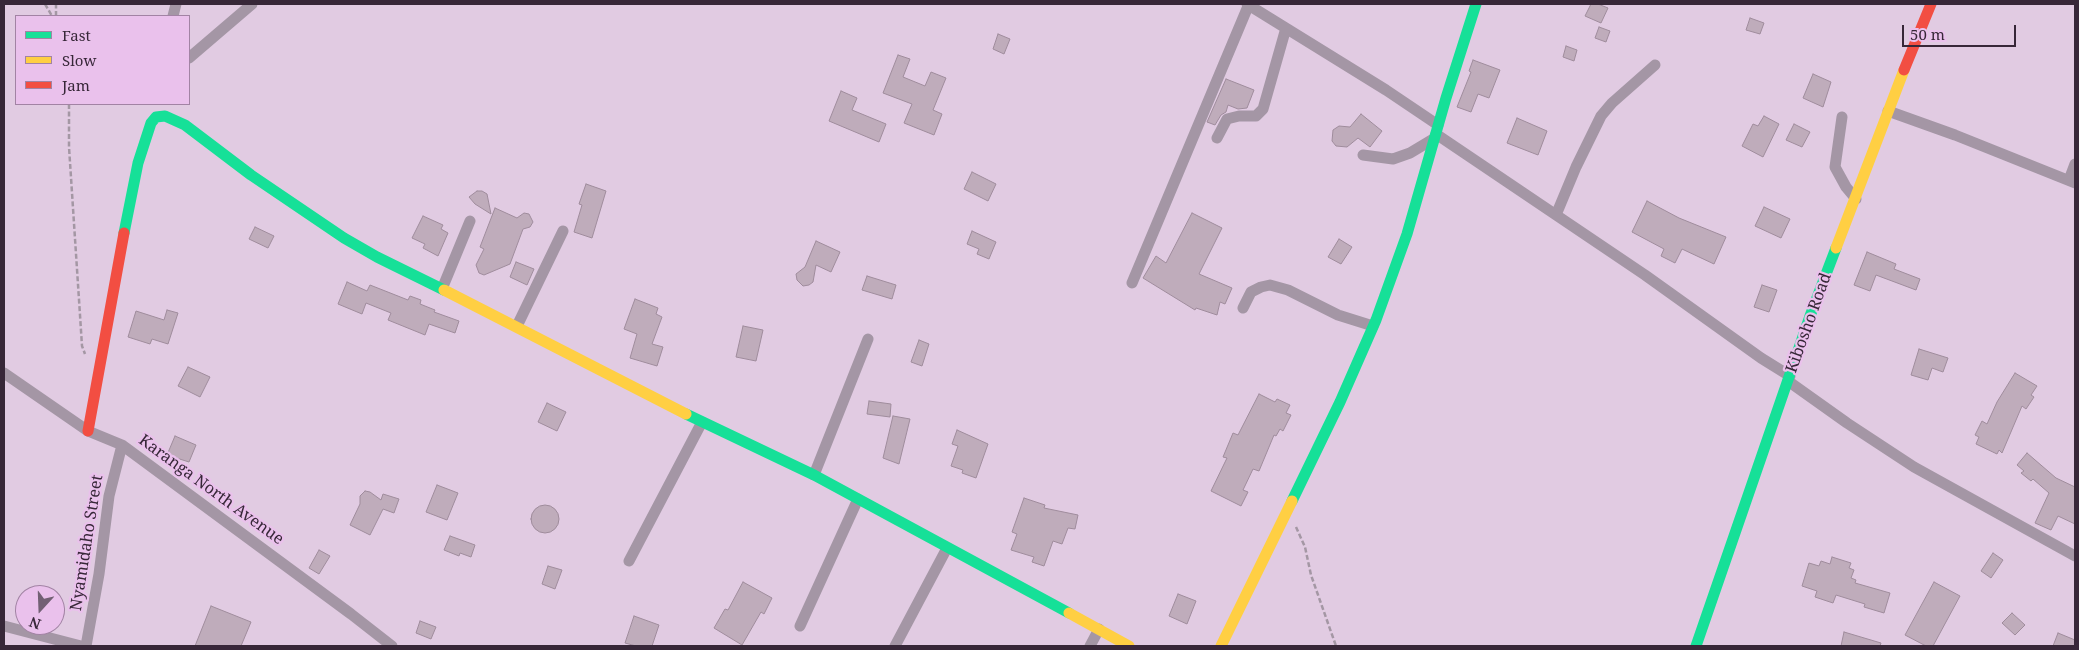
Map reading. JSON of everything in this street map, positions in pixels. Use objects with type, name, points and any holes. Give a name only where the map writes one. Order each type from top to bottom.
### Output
[{"type":"street","points":[[190,57],[252,4]]},
{"type":"street","points":[[1132,283],[1248,4],[1386,90],[1436,132],[1645,275],[1761,358],[1847,423],[1914,467],[2075,556]]},
{"type":"street","points":[[1221,646],[1340,402],[1373,326],[1407,234],[1436,132],[1476,4]]},
{"type":"street","name":"Kibosho Road","points":[[1696,646],[1810,316],[1888,111],[1932,4]]},
{"type":"street","points":[[1217,138],[1228,119],[1239,116],[1256,116],[1263,109],[1286,28]]},
{"type":"street","points":[[1556,215],[1576,167],[1601,116],[1612,103],[1655,65]]},
{"type":"street","points":[[88,432],[96,380],[132,192],[148,128],[156,117],[158,105]]},
{"type":"street","points":[[1888,111],[2072,181],[2075,164]]},
{"type":"street","points":[[156,117],[165,116],[185,125],[251,176],[344,238],[377,257],[518,326],[702,422],[814,475],[1129,646]]},
{"type":"street","points":[[1842,117],[1835,167],[1846,187],[1856,198]]},
{"type":"street","points":[[1363,155],[1393,159],[1410,154],[1436,132]]},
{"type":"street","points":[[442,289],[470,221]]},
{"type":"street","points":[[518,326],[563,231]]},
{"type":"street","points":[[1243,308],[1251,292],[1270,285],[1288,290],[1338,315],[1373,326]]},
{"type":"street","points":[[814,475],[868,340]]},
{"type":"street","name":"Karanga North Avenue","points":[[4,373],[88,432],[122,445],[352,614],[392,646]]},
{"type":"street","points":[[628,561],[702,422]]},
{"type":"street","name":"Nyamidaho Street","points":[[86,646],[99,574],[109,496],[122,445]]},
{"type":"street","points":[[800,626],[858,499]]},
{"type":"street","points":[[895,646],[947,548]]},
{"type":"street","points":[[4,626],[81,646]]},
{"type":"street","points":[[1090,646],[1099,629]]},
{"type":"path","points":[[45,4],[51,15]]},
{"type":"path","points":[[69,105],[69,148],[82,346],[87,358]]},
{"type":"path","points":[[1287,510],[1305,547],[1311,575],[1336,646]]},
{"type":"building","points":[[1591,4],[1598,4],[1608,8],[1601,23],[1585,16]]},
{"type":"building","points":[[1750,18],[1764,23],[1760,34],[1746,30]]},
{"type":"building","points":[[1599,27],[1610,31],[1606,42],[1595,38]]},
{"type":"building","points":[[998,34],[1010,39],[1004,54],[993,49]]},
{"type":"building","points":[[1566,46],[1577,50],[1574,61],[1563,57]]},
{"type":"building","points":[[898,55],[910,59],[903,77],[925,86],[931,72],[946,78],[933,110],[942,114],[934,135],[904,123],[912,104],[883,93]]},
{"type":"building","points":[[1473,60],[1500,70],[1489,98],[1478,94],[1471,112],[1457,107],[1471,72],[1469,71]]},
{"type":"building","points":[[1813,74],[1831,82],[1823,107],[1803,98]]},
{"type":"building","points":[[1226,79],[1254,90],[1247,108],[1238,109],[1228,105],[1226,112],[1221,115],[1215,125],[1207,122]]},
{"type":"building","points":[[841,91],[857,98],[852,110],[886,124],[879,142],[829,121]]},
{"type":"building","points":[[1361,114],[1382,131],[1370,147],[1358,138],[1347,147],[1336,146],[1332,141],[1333,130],[1339,126],[1350,127]]},
{"type":"building","points":[[1764,116],[1779,124],[1763,157],[1742,146],[1753,124],[1758,126]]},
{"type":"building","points":[[1517,118],[1547,131],[1538,155],[1507,143]]},
{"type":"building","points":[[1794,124],[1810,132],[1802,147],[1786,140]]},
{"type":"building","points":[[972,172],[996,184],[988,201],[964,189]]},
{"type":"building","points":[[586,184],[606,191],[592,238],[574,232],[582,205],[579,204]]},
{"type":"building","points":[[477,191],[487,194],[491,214],[475,204],[469,197]]},
{"type":"building","points":[[1647,201],[1679,218],[1726,237],[1714,264],[1682,249],[1675,263],[1661,256],[1664,249],[1632,232]]},
{"type":"building","points":[[1764,207],[1790,219],[1781,238],[1755,226]]},
{"type":"building","points":[[495,208],[517,218],[524,213],[529,214],[533,222],[530,227],[523,229],[510,264],[484,275],[479,273],[476,265],[484,249],[480,247]]},
{"type":"building","points":[[1192,213],[1222,228],[1199,274],[1232,288],[1225,304],[1220,302],[1217,315],[1196,308],[1195,310],[1143,278],[1156,256],[1166,263]]},
{"type":"building","points":[[423,216],[443,225],[441,229],[448,233],[438,256],[423,248],[425,244],[412,238]]},
{"type":"building","points":[[255,227],[274,236],[268,248],[249,239]]},
{"type":"building","points":[[972,231],[996,242],[989,259],[977,254],[979,249],[967,244]]},
{"type":"building","points":[[1339,239],[1352,247],[1341,264],[1328,257]]},
{"type":"building","points":[[816,241],[840,252],[831,272],[816,265],[813,282],[803,286],[797,280],[796,274],[805,267]]},
{"type":"building","points":[[1867,252],[1896,264],[1894,269],[1920,279],[1916,290],[1876,275],[1870,291],[1854,285]]},
{"type":"building","points":[[516,262],[534,269],[527,285],[510,277]]},
{"type":"building","points":[[867,276],[896,285],[892,299],[862,290]]},
{"type":"building","points":[[347,282],[367,291],[370,285],[408,300],[410,296],[421,300],[420,304],[435,310],[434,312],[459,321],[455,333],[429,324],[425,335],[388,320],[391,313],[366,303],[362,314],[338,304]]},
{"type":"building","points":[[1762,285],[1777,290],[1769,312],[1754,307]]},
{"type":"building","points":[[635,299],[658,308],[656,314],[662,317],[652,344],[663,347],[657,366],[630,358],[637,334],[624,329]]},
{"type":"building","points":[[167,310],[178,313],[168,344],[152,339],[150,344],[128,337],[136,311],[164,320]]},
{"type":"building","points":[[743,326],[763,330],[756,361],[736,357]]},
{"type":"building","points":[[919,340],[929,344],[922,366],[911,362]]},
{"type":"building","points":[[1919,349],[1948,358],[1943,372],[1932,368],[1928,380],[1911,375]]},
{"type":"building","points":[[188,367],[210,377],[200,397],[178,386]]},
{"type":"building","points":[[2015,373],[2037,386],[2031,395],[2034,397],[2026,409],[2022,406],[2002,453],[1999,450],[1997,454],[1976,444],[1979,437],[1975,435],[1982,421],[1987,424],[1997,402]]},
{"type":"building","points":[[1259,394],[1275,402],[1277,399],[1290,405],[1286,413],[1291,415],[1283,431],[1280,429],[1276,436],[1274,435],[1259,471],[1253,469],[1243,490],[1248,492],[1241,506],[1211,491],[1227,458],[1223,457],[1233,433],[1238,435]]},
{"type":"building","points":[[869,401],[891,404],[890,417],[867,414]]},
{"type":"building","points":[[547,403],[566,412],[557,431],[538,422]]},
{"type":"building","points":[[893,416],[910,419],[899,464],[883,458]]},
{"type":"building","points":[[957,430],[988,444],[976,478],[962,473],[963,470],[951,466],[958,446],[952,444]]},
{"type":"building","points":[[175,436],[196,445],[189,462],[167,455]]},
{"type":"building","points":[[2027,453],[2056,478],[2075,487],[2075,524],[2058,516],[2051,530],[2035,523],[2049,493],[2033,479],[2031,481],[2021,473],[2024,471],[2017,465]]},
{"type":"building","points":[[437,485],[458,493],[447,520],[426,512]]},
{"type":"building","points":[[365,491],[370,492],[381,500],[383,494],[399,499],[394,513],[383,509],[370,535],[350,525],[360,504],[360,496]]},
{"type":"building","points":[[1024,498],[1045,505],[1044,508],[1078,515],[1075,529],[1068,528],[1062,544],[1053,541],[1044,566],[1032,562],[1034,557],[1011,550],[1017,534],[1012,532]]},
{"type":"building","points":[[545,505],[555,509],[559,519],[555,529],[545,533],[535,529],[531,519],[535,509]]},
{"type":"building","points":[[450,536],[475,545],[471,557],[460,553],[459,556],[444,550]]},
{"type":"building","points":[[319,550],[330,556],[319,574],[309,568]]},
{"type":"building","points":[[1993,553],[2003,560],[1991,578],[1981,571]]},
{"type":"building","points":[[1832,557],[1851,563],[1849,568],[1854,570],[1851,578],[1856,580],[1855,583],[1890,593],[1884,613],[1864,607],[1865,604],[1836,595],[1833,603],[1815,597],[1817,591],[1802,586],[1809,563],[1819,566],[1821,561],[1830,564]]},
{"type":"building","points":[[548,566],[562,570],[555,589],[542,584]]},
{"type":"building","points":[[743,582],[772,598],[764,614],[761,612],[742,645],[714,628],[725,609],[728,610]]},
{"type":"building","points":[[1934,582],[1960,596],[1933,646],[1926,646],[1905,635]]},
{"type":"building","points":[[1178,594],[1196,601],[1187,624],[1169,616]]},
{"type":"building","points":[[211,606],[251,622],[241,646],[195,646]]},
{"type":"building","points":[[2012,613],[2025,625],[2015,635],[2002,623]]},
{"type":"building","points":[[634,616],[659,625],[652,646],[636,646],[625,643]]},
{"type":"building","points":[[420,621],[436,627],[431,639],[416,633]]},
{"type":"building","points":[[1844,632],[1881,643],[1880,646],[1841,646]]},
{"type":"building","points":[[2058,633],[2075,640],[2075,646],[2053,646]]},
{"type":"traffic: fast","points":[[1292,501],[1340,402],[1376,320],[1407,234],[1446,98],[1476,4]]},
{"type":"traffic: fast","points":[[124,233],[138,163],[151,123],[156,117],[165,116],[185,125],[251,175],[344,238],[377,257],[444,290]]},
{"type":"traffic: fast","points":[[1696,646],[1810,316],[1836,248]]},
{"type":"traffic: fast","points":[[686,414],[814,475],[1069,613]]},
{"type":"traffic: slow","points":[[1836,248],[1904,70]]},
{"type":"traffic: slow","points":[[444,290],[686,414]]},
{"type":"traffic: slow","points":[[1221,646],[1292,501]]},
{"type":"traffic: slow","points":[[1069,613],[1129,646]]},
{"type":"traffic: jam","points":[[1904,70],[1931,4]]},
{"type":"traffic: jam","points":[[88,431],[124,233]]}]
